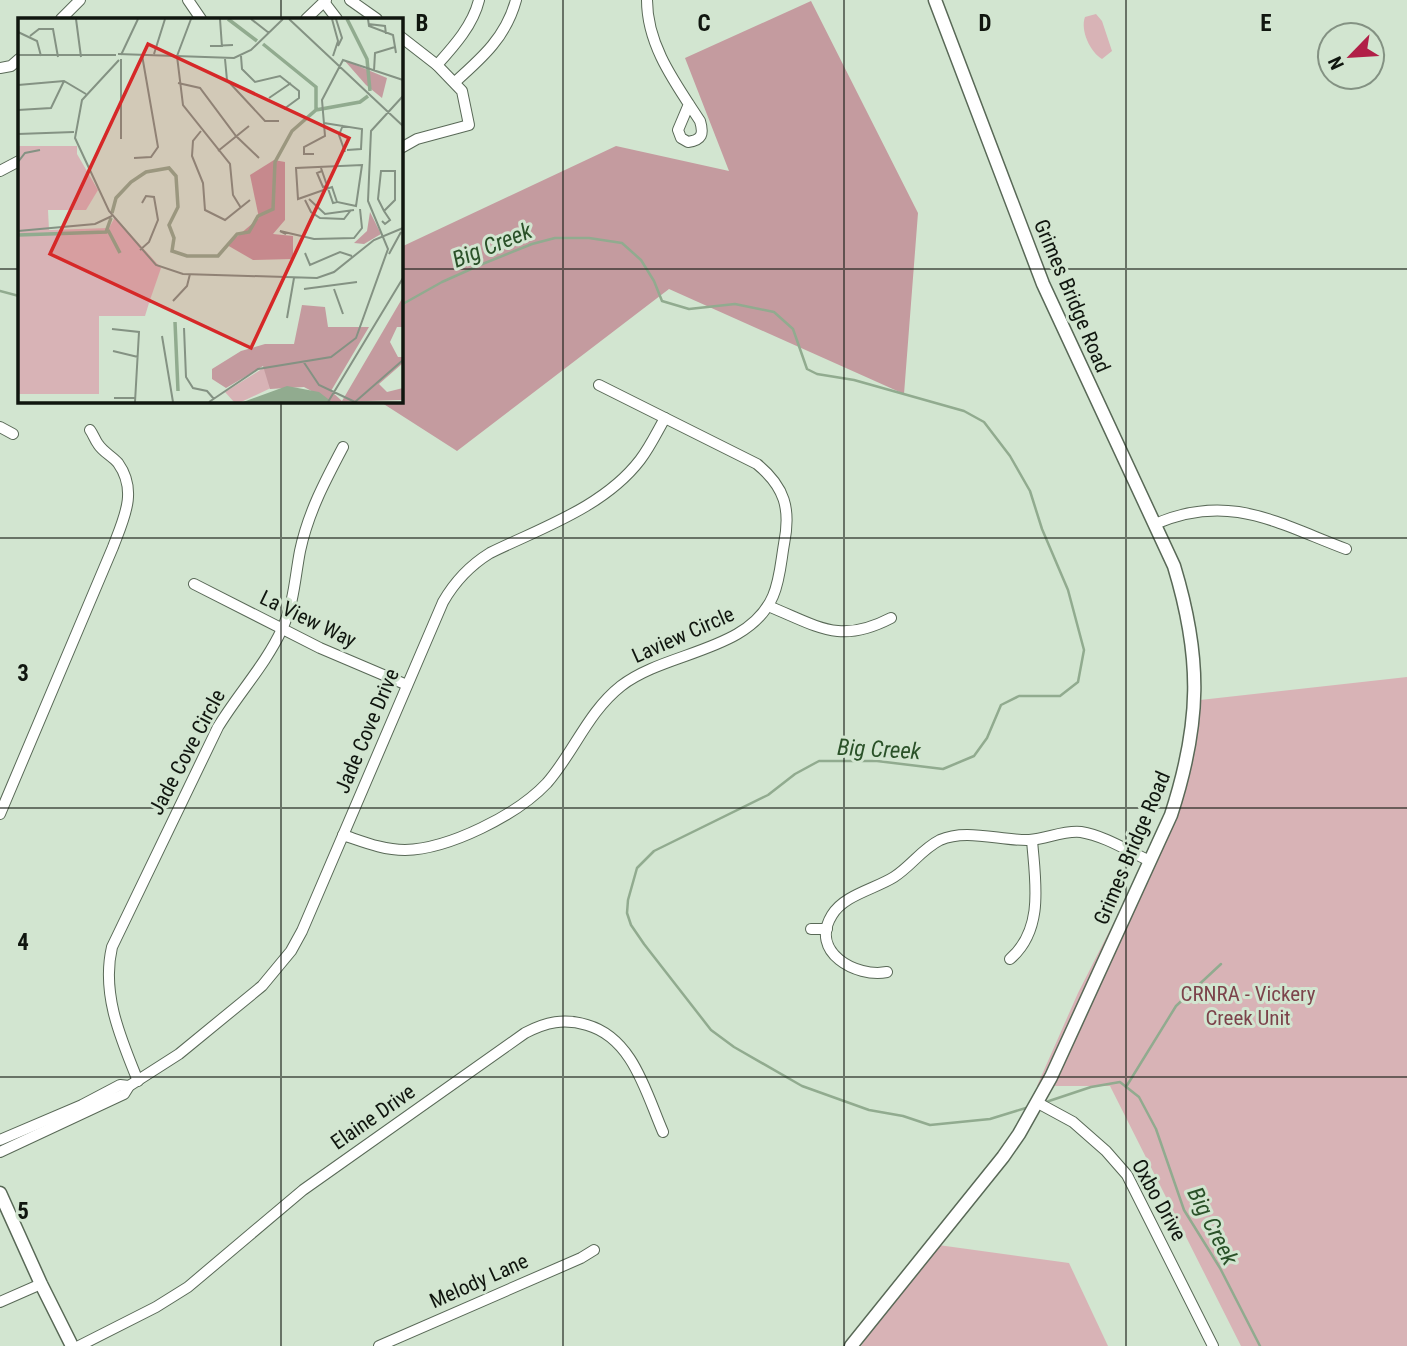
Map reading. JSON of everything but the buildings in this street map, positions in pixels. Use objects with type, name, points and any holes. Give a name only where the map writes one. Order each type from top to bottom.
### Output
[{"type":"street","points":[[62,18],[80,0]]},
{"type":"street","points":[[188,0],[200,18]]},
{"type":"street","points":[[350,0],[376,18]]},
{"type":"street","points":[[437,65],[476,14],[480,0]]},
{"type":"street","points":[[455,82],[496,42],[508,22],[516,0]]},
{"type":"street","points":[[647,0],[655,45],[690,104]]},
{"type":"street","name":"Grimes Bridge Road","points":[[851,1346],[1019,1134],[1038,1103],[1171,815],[1184,776],[1192,735],[1195,694],[1193,646],[1186,606],[1174,566],[1043,285],[935,0]]},
{"type":"street","points":[[307,18],[325,1],[336,18]]},
{"type":"street","points":[[402,38],[437,65],[462,91],[469,125],[416,139],[402,147]]},
{"type":"street","points":[[0,68],[11,66],[18,60]]},
{"type":"street","points":[[0,171],[18,162]]},
{"type":"street","name":"Laview Circle","points":[[343,835],[385,848],[421,849],[450,842],[505,816],[547,783],[593,715],[621,686],[657,664],[738,635],[754,623],[768,606],[777,584],[787,527],[786,507],[780,489],[769,474],[757,464],[598,385]]},
{"type":"street","name":"Jade Cove Drive","points":[[0,1152],[62,1119],[124,1094],[237,1008],[276,971],[302,931],[443,602],[463,574],[490,553],[584,507],[609,491],[640,460],[665,418]]},
{"type":"street","points":[[0,427],[13,434]]},
{"type":"street","points":[[0,814],[128,507],[128,489],[118,463],[99,446],[90,430]]},
{"type":"street","name":"Jade Cove Circle","points":[[134,1084],[113,1012],[108,975],[112,947],[218,727],[270,652],[282,629],[293,599],[300,550],[308,519],[320,489],[343,447]]},
{"type":"street","points":[[1155,524],[1192,511],[1231,510],[1255,515],[1346,549]]},
{"type":"street","name":"La View Way","points":[[194,584],[320,648],[407,685]]},
{"type":"street","points":[[768,606],[840,633],[870,629],[891,618]]},
{"type":"street","points":[[887,972],[870,973],[842,964],[830,948],[827,929],[832,915],[841,904],[894,877],[940,840],[964,835],[1032,840],[1064,832],[1083,832],[1150,861]]},
{"type":"street","points":[[1010,959],[1024,944],[1035,914],[1032,840]]},
{"type":"street","points":[[811,929],[827,929]]},
{"type":"street","name":"Elaine Drive","points":[[79,1346],[156,1307],[188,1287],[303,1190],[540,1025],[558,1021],[577,1022],[597,1028],[614,1039],[630,1059],[663,1132]]},
{"type":"street","name":"Oxbo Drive","points":[[1038,1103],[1073,1122],[1107,1152],[1127,1175],[1213,1346]]},
{"type":"street","name":"Jade Cove Drive","points":[[0,1140],[62,1119]]},
{"type":"street","points":[[0,1193],[72,1346]]},
{"type":"street","name":"Melody Lane","points":[[379,1346],[594,1250]]},
{"type":"street","points":[[0,1302],[41,1284]]},
{"type":"green space","points":[[1096,14],[1102,21],[1112,51],[1102,59],[1090,46],[1084,28],[1085,17]]},
{"type":"green space","name":"CRNRA - Vickery Creek Unit","points":[[1407,677],[1407,1346],[1241,1346],[1110,1086],[1037,1086],[1078,993],[1186,780],[1200,700]]},
{"type":"green space","points":[[931,1244],[1069,1263],[1108,1346],[861,1346]]},
{"type":"shaded area","points":[[811,1],[918,213],[904,394],[669,289],[457,451],[381,402],[402,402],[402,247],[616,146],[729,171],[685,58]]},
{"type":"waterway","name":"Big Creek","points":[[402,304],[442,282],[532,244],[555,238],[589,238],[622,243],[641,260],[662,301],[689,309],[735,304],[774,312],[793,329],[807,369],[817,374],[854,380],[964,411],[984,422],[1010,456],[1030,491],[1042,529],[1068,590],[1084,650],[1078,682],[1060,696],[1019,696],[1001,705],[987,738],[974,756],[943,769],[877,761],[819,761],[795,774],[768,795],[654,851],[637,868],[627,913],[631,925],[644,944],[711,1030],[734,1047],[802,1086],[869,1110],[903,1116],[930,1125],[990,1119],[1029,1107]]},
{"type":"waterway","name":"Big Creek","points":[[0,291],[18,296]]},
{"type":"waterway","points":[[1126,1087],[1176,1006],[1221,964]]},
{"type":"waterway","name":"Big Creek","points":[[1046,1102],[1091,1087],[1120,1082],[1139,1097],[1156,1129],[1184,1210],[1220,1268],[1260,1346]]}]
